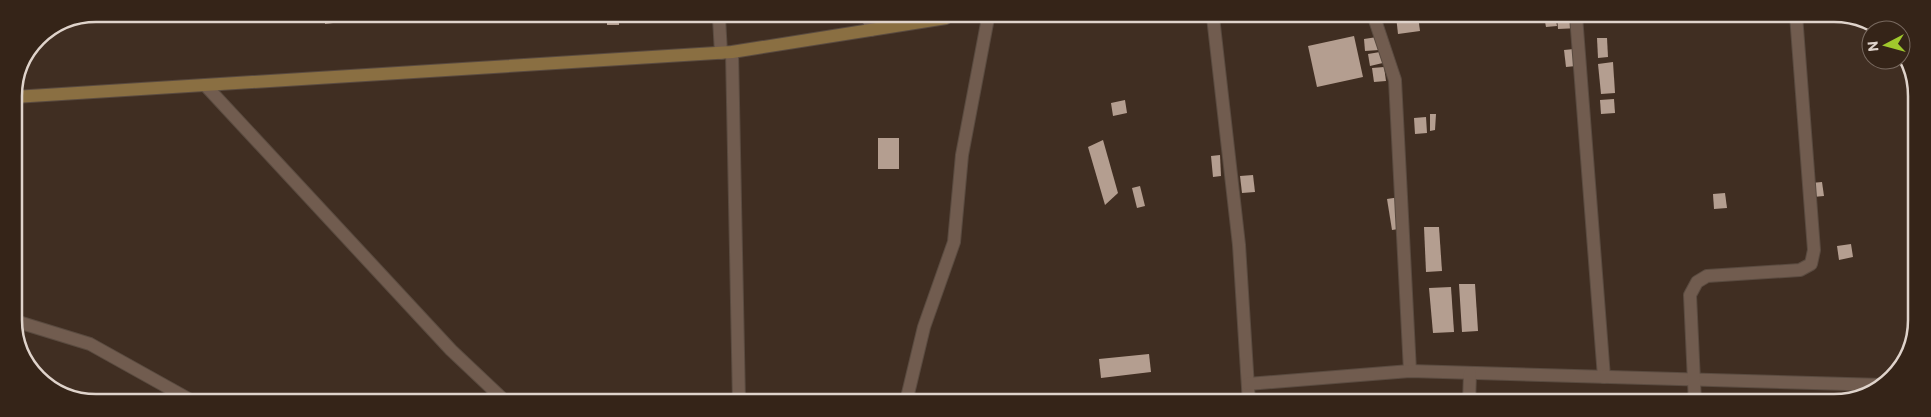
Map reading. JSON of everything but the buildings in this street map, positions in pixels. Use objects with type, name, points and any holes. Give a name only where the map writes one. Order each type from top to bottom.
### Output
[{"type":"street","points":[[720,22],[727,52],[738,394]]},
{"type":"street","points":[[23,97],[727,52],[870,24],[895,22]]},
{"type":"street","points":[[908,394],[924,327],[954,242],[962,155],[987,22]]},
{"type":"street","points":[[1214,22],[1239,245],[1249,394]]},
{"type":"street","points":[[1376,22],[1395,80],[1410,371]]},
{"type":"street","points":[[1576,22],[1604,377]]},
{"type":"street","points":[[1695,394],[1690,295],[1697,282],[1707,276],[1800,270],[1811,264],[1814,250],[1796,22]]},
{"type":"street","points":[[205,85],[451,350],[498,394]]},
{"type":"street","points":[[22,323],[90,344],[180,394]]},
{"type":"street","points":[[1248,384],[1410,371],[1871,385]]},
{"type":"street","points":[[1469,394],[1470,373]]}]
